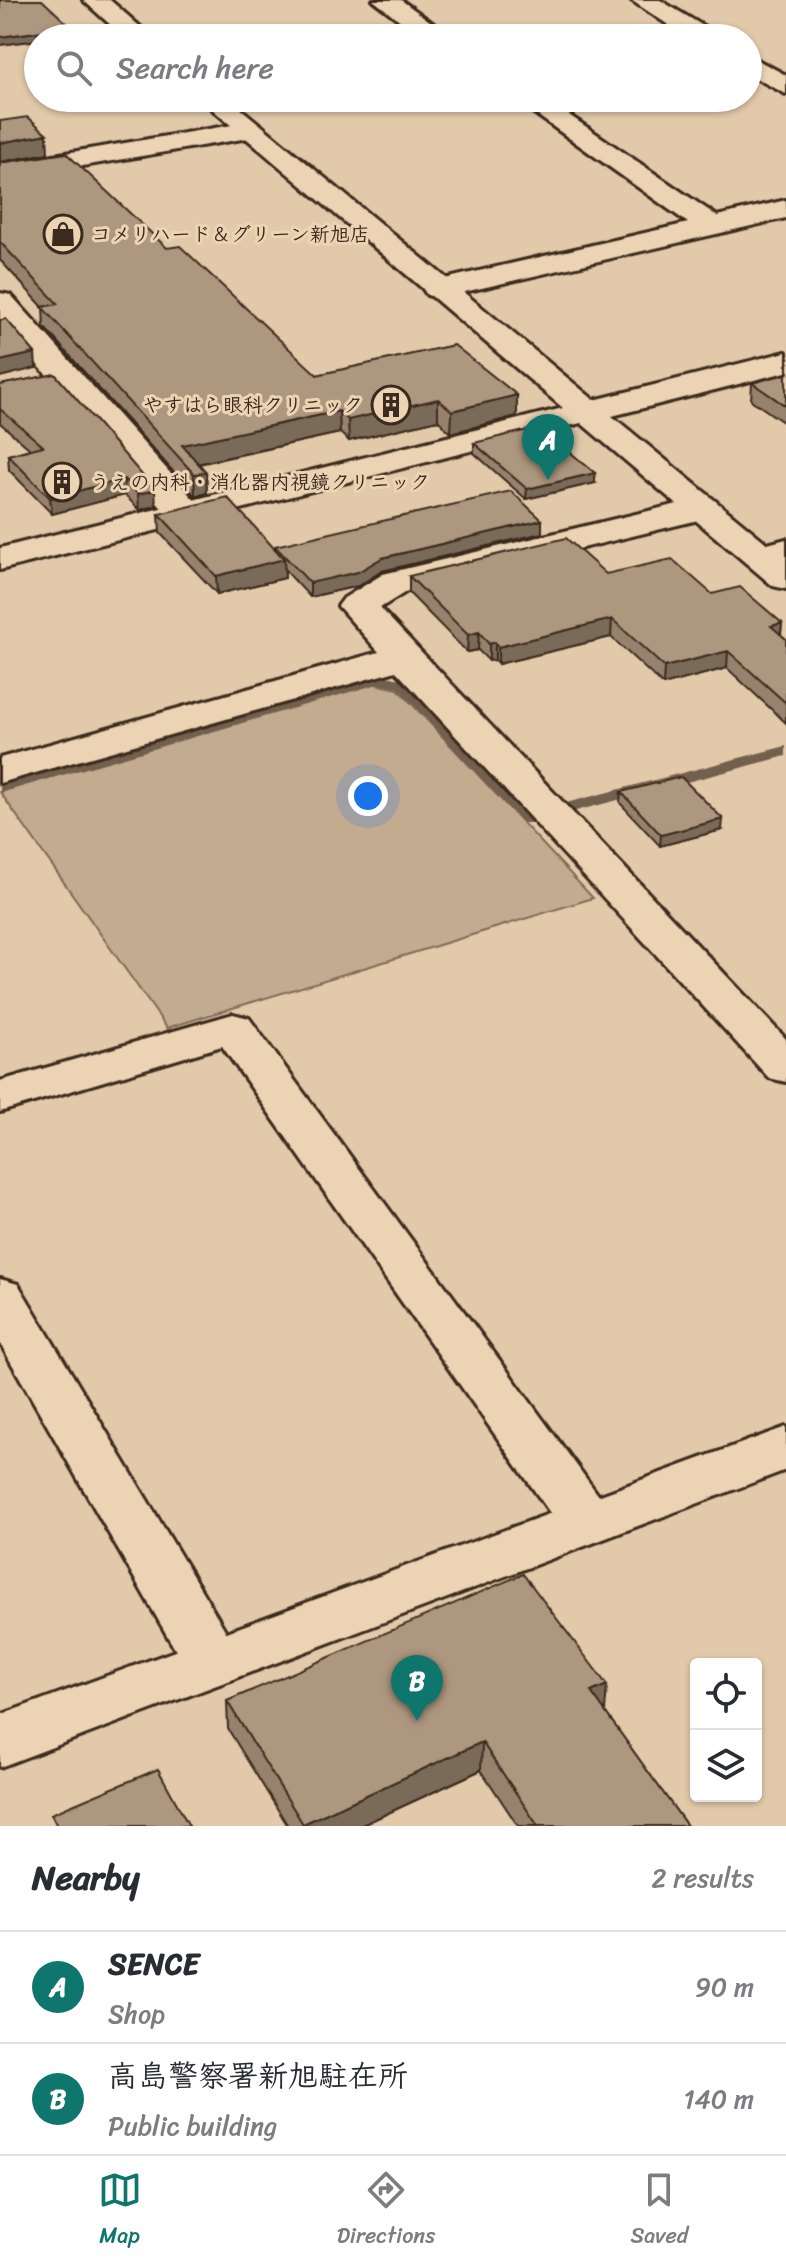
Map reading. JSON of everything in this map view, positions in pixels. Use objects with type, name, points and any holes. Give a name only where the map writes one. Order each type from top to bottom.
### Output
[{"type":"street","points":[[95,0],[123,24]]},
{"type":"street","points":[[385,0],[420,24]]},
{"type":"street","points":[[643,0],[683,24]]},
{"type":"street","points":[[762,71],[786,86]]},
{"type":"street","points":[[229,112],[703,509],[778,562]]},
{"type":"street","points":[[546,112],[712,226]]},
{"type":"street","points":[[0,172],[250,130]]},
{"type":"street","points":[[438,289],[786,209]]},
{"type":"street","points":[[0,302],[185,512]]},
{"type":"street","points":[[0,559],[786,362]]},
{"type":"street","points":[[25,383],[63,375]]},
{"type":"street","points":[[703,509],[396,582],[357,606],[786,1067]]},
{"type":"street","points":[[0,771],[404,657]]},
{"type":"street","points":[[0,1097],[233,1028],[587,1522]]},
{"type":"street","points":[[0,1297],[213,1662]]},
{"type":"street","points":[[0,1741],[786,1448]]},
{"type":"shaded area","points":[[371,683],[398,689],[593,898],[167,1028],[0,792]]},
{"type":"building","points":[[0,0],[42,0],[68,24],[24,24],[24,34],[0,37]]},
{"type":"building","points":[[28,117],[47,134],[0,143],[0,121]]},
{"type":"building","points":[[66,153],[167,248],[180,246],[317,375],[454,345],[517,395],[452,411],[438,399],[348,420],[339,411],[182,445],[206,472],[194,474],[42,307],[58,304],[0,242],[0,163]]},
{"type":"building","points":[[6,319],[35,353],[0,361],[0,320]]},
{"type":"building","points":[[55,374],[155,490],[138,494],[124,479],[50,498],[8,455],[43,446],[0,409],[0,385]]},
{"type":"building","points":[[786,374],[786,406],[752,383]]},
{"type":"building","points":[[540,427],[595,473],[527,489],[474,443]]},
{"type":"building","points":[[511,491],[542,520],[382,558],[358,572],[310,583],[275,546]]},
{"type":"building","points":[[227,497],[284,559],[216,576],[159,514]]},
{"type":"building","points":[[566,538],[606,574],[672,559],[712,594],[740,587],[782,623],[771,626],[786,639],[786,703],[728,651],[664,667],[612,619],[498,647],[495,642],[489,644],[479,632],[468,635],[409,576]]},
{"type":"building","points":[[681,777],[723,819],[661,835],[621,792]]},
{"type":"building","points":[[523,1574],[607,1685],[591,1692],[687,1826],[538,1826],[482,1742],[303,1824],[227,1701]]},
{"type":"building","points":[[158,1769],[189,1826],[57,1826],[51,1814]]},
{"type":"waterway","points":[[0,788],[378,679],[403,684],[528,819]]},
{"type":"waterway","points":[[572,807],[786,751]]},
{"type":"place","name":"コメリハード＆グリーン新旭店","points":[[63,234]]},
{"type":"place","name":"やすはら眼科クリニック","points":[[391,405]]},
{"type":"place","name":"SENCE","points":[[548,480]]},
{"type":"place","name":"うえの内科・消化器内視鏡クリニック","points":[[62,482]]},
{"type":"place","name":"高島警察署新旭駐在所","points":[[417,1721]]}]
